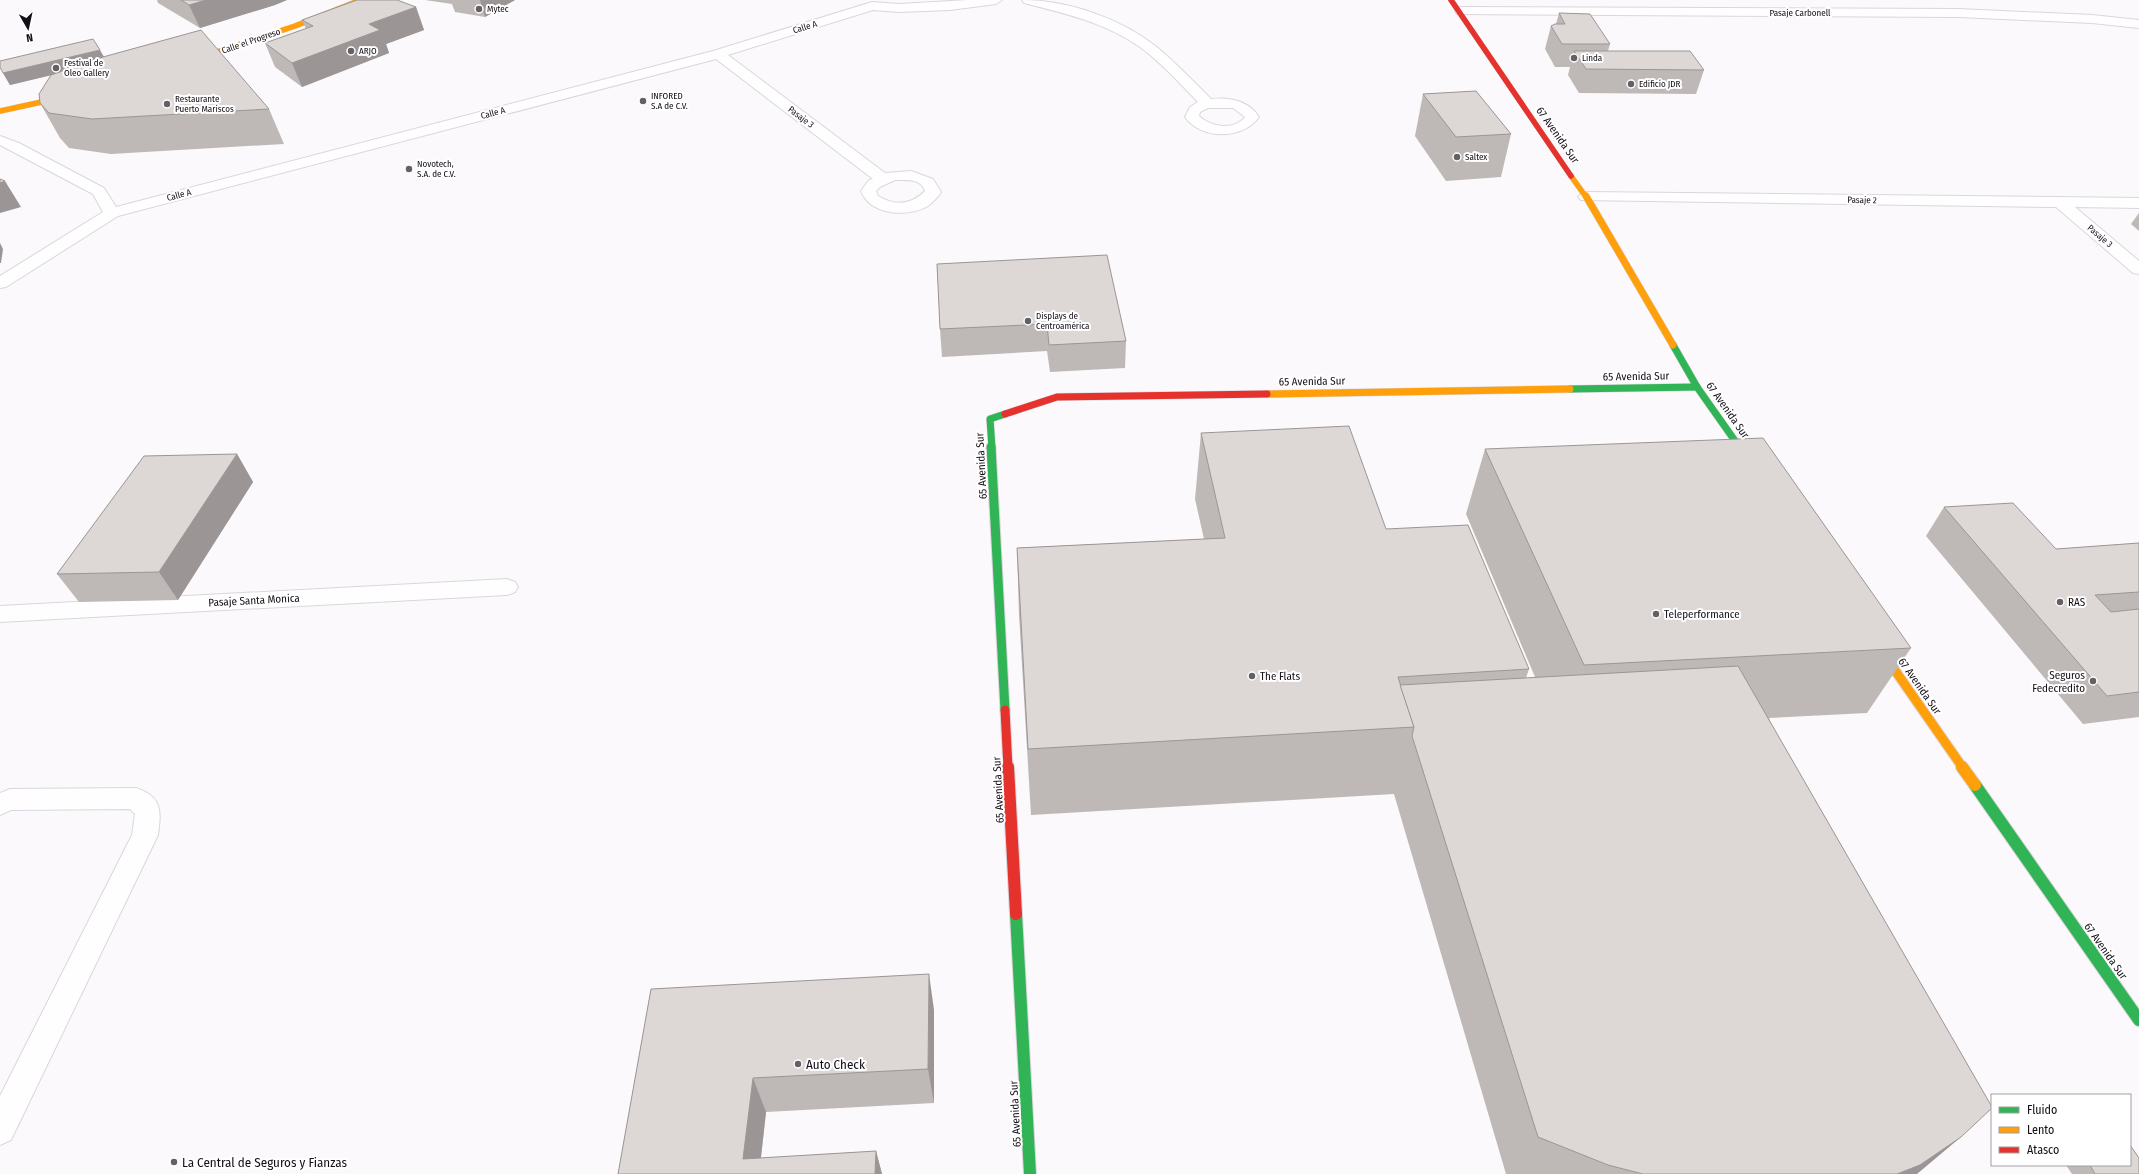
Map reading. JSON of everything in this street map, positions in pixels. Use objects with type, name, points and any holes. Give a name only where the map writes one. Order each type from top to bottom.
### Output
[{"type":"street","points":[[300,14],[337,0]]},
{"type":"street","name":"Calle el Progreso","points":[[179,64],[295,26],[361,0]]},
{"type":"street","points":[[872,3],[904,8],[950,6],[996,0]]},
{"type":"street","points":[[1028,0],[1084,16],[1136,38],[1160,58],[1208,104]]},
{"type":"street","name":"67 Avenida Sur","points":[[1451,0],[1461,12],[1586,197],[1697,387],[1756,472]]},
{"type":"street","name":"Calle A","points":[[0,283],[112,213],[718,54],[872,3]]},
{"type":"street","name":"Pasaje Carbonell","points":[[1461,12],[1959,13],[2092,19],[2139,24]]},
{"type":"street","name":"Calle el Progreso","points":[[185,54],[285,19]]},
{"type":"street","name":"Pasaje 3","points":[[718,54],[883,179]]},
{"type":"street","points":[[0,103],[76,89],[0,111]]},
{"type":"street","points":[[0,140],[99,191],[112,213]]},
{"type":"street","name":"Pasaje 2","points":[[1586,197],[2139,203]]},
{"type":"street","name":"Pasaje 3","points":[[2061,203],[2139,269]]},
{"type":"street","name":"65 Avenida Sur","points":[[1030,1174],[990,419],[1057,397],[1697,387]]},
{"type":"street","name":"Pasaje Santa Monica","points":[[0,614],[507,587]]},
{"type":"street","name":"67 Avenida Sur","points":[[1870,635],[2139,1020]]},
{"type":"street","points":[[0,1129],[145,835],[148,811],[136,798],[3,802]]},
{"type":"building","points":[[181,0],[206,0],[189,5]]},
{"type":"building","points":[[357,0],[397,0],[416,7],[369,24],[380,30],[292,63],[265,43],[313,26],[302,20]]},
{"type":"building","points":[[1559,13],[1590,14],[1610,44],[1562,44],[1551,26],[1555,24],[1565,24]]},
{"type":"building","points":[[201,30],[269,109],[92,119],[49,113],[40,103],[39,94],[51,75],[103,57]]},
{"type":"building","points":[[93,39],[100,50],[3,73],[0,67],[0,61]]},
{"type":"building","points":[[1574,51],[1690,51],[1704,70],[1586,69]]},
{"type":"building","points":[[1476,91],[1511,134],[1456,137],[1423,94]]},
{"type":"building","name":"Displays de Centroamérica","points":[[1107,255],[1126,341],[1049,345],[1047,324],[940,329],[937,264]]},
{"type":"building","name":"The Flats","points":[[1349,426],[1386,529],[1468,525],[1529,669],[1398,677],[1414,727],[1028,749],[1017,548],[1225,538],[1201,433]]},
{"type":"building","points":[[1763,438],[1911,648],[1584,665],[1485,449]]},
{"type":"building","points":[[237,454],[159,572],[57,574],[144,456]]},
{"type":"building","points":[[2013,503],[2056,549],[2139,543],[2139,592],[2095,595],[2111,612],[2139,609],[2139,692],[2107,696],[1944,507]]},
{"type":"building","points":[[1738,666],[1991,1105],[1991,1109],[1961,1137],[1920,1165],[1897,1174],[1643,1174],[1608,1165],[1538,1137],[1412,736],[1414,727],[1400,685]]},
{"type":"building","name":"Auto Check","points":[[929,974],[928,1069],[753,1078],[743,1159],[876,1151],[875,1174],[618,1174],[651,989]]},
{"type":"building","points":[[2131,1146],[2139,1158],[2139,1174],[2095,1174],[2091,1166],[2131,1166]]},
{"type":"traffic: fast","points":[[1673,345],[1697,387],[1751,464]]},
{"type":"traffic: fast","points":[[1570,389],[1697,387]]},
{"type":"traffic: fast","points":[[1005,414],[990,419],[1005,710]]},
{"type":"traffic: fast","points":[[1975,785],[2139,1020]]},
{"type":"traffic: fast","points":[[1016,914],[1030,1174]]},
{"type":"traffic: slow","points":[[190,61],[295,26],[361,0]]},
{"type":"traffic: slow","points":[[0,111],[69,96]]},
{"type":"traffic: slow","points":[[1571,176],[1586,197],[1673,345]]},
{"type":"traffic: slow","points":[[1267,394],[1570,389]]},
{"type":"traffic: slow","points":[[1878,646],[1975,785]]},
{"type":"traffic: jam","points":[[1451,0],[1571,176]]},
{"type":"traffic: jam","points":[[1005,414],[1057,397],[1267,394]]},
{"type":"traffic: jam","points":[[1005,710],[1016,914]]},
{"type":"place","name":"Mytec","points":[[479,9]]},
{"type":"place","name":"ARJO","points":[[351,51]]},
{"type":"place","name":"Linda","points":[[1574,58]]},
{"type":"place","name":"Festival de Oleo Gallery","points":[[56,68]]},
{"type":"place","name":"Edificio JDR","points":[[1631,84]]},
{"type":"place","name":"INFORED S.A de C.V.","points":[[643,101]]},
{"type":"place","name":"Restaurante Puerto Mariscos","points":[[167,104]]},
{"type":"place","name":"Saltex","points":[[1457,157]]},
{"type":"place","name":"Novotech, S.A. de C.V.","points":[[409,169]]},
{"type":"place","name":"Displays de Centroamérica","points":[[1028,321]]},
{"type":"place","name":"RAS","points":[[2060,602]]},
{"type":"place","name":"Teleperformance","points":[[1656,614]]},
{"type":"place","name":"The Flats","points":[[1252,676]]},
{"type":"place","name":"Seguros Fedecredito","points":[[2093,681]]},
{"type":"place","name":"Auto Check","points":[[798,1064]]},
{"type":"place","name":"La Central de Seguros y Fianzas","points":[[174,1162]]}]
